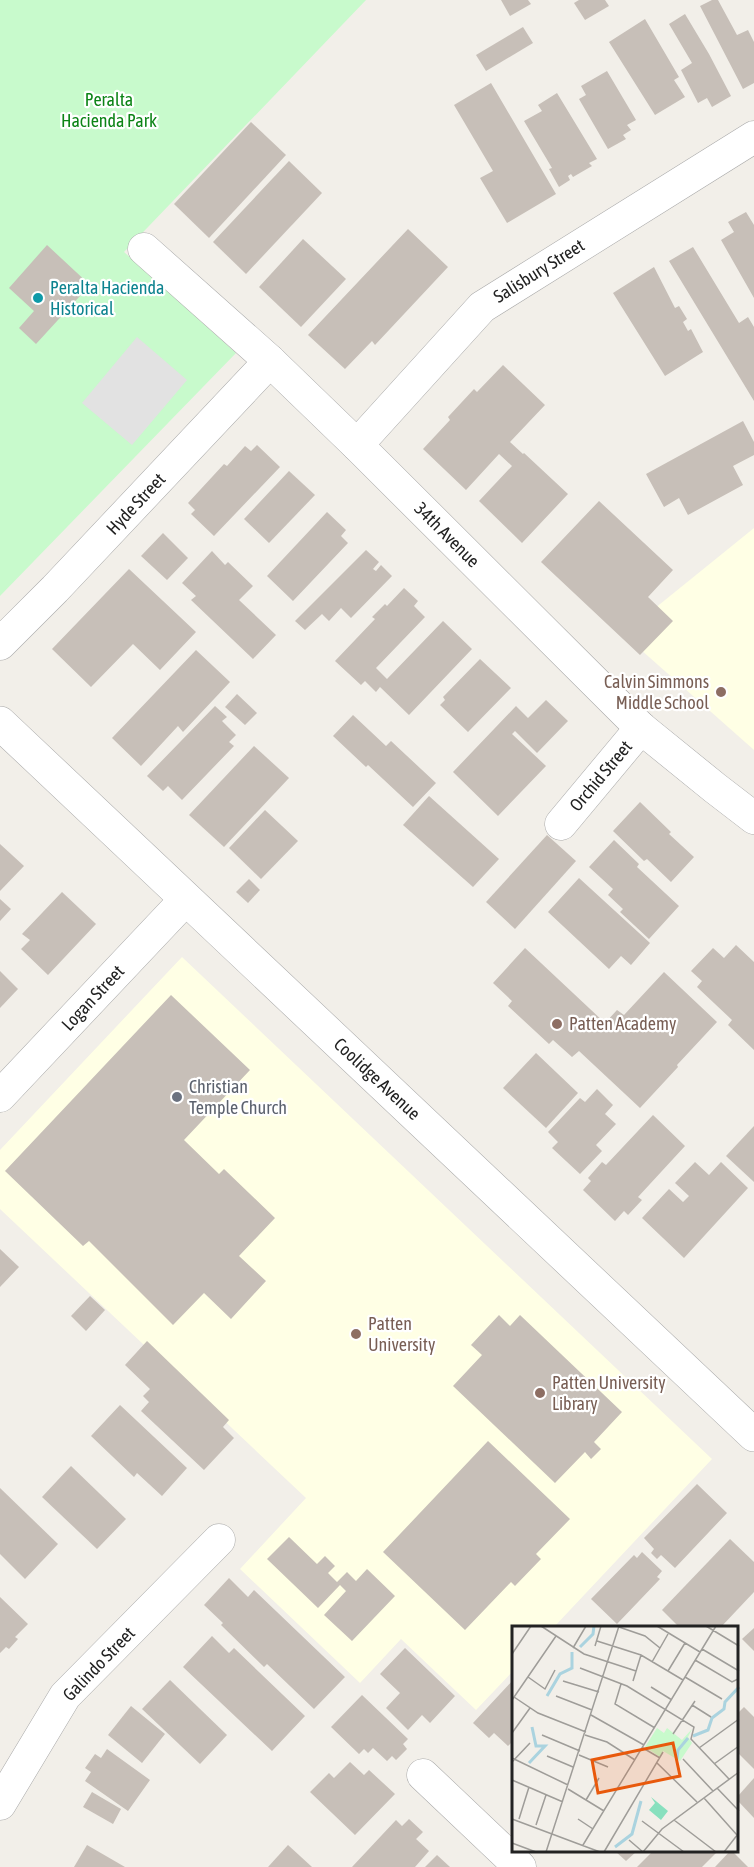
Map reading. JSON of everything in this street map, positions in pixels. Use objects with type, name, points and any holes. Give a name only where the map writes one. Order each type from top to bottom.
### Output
[{"type":"street","name":"Salisbury Street","points":[[357,445],[482,307],[754,137]]},
{"type":"street","name":"34th Avenue","points":[[144,249],[270,361],[641,728],[754,818]]},
{"type":"street","name":"Hyde Street","points":[[0,644],[55,589],[270,361]]},
{"type":"street","name":"Coolidge Avenue","points":[[0,723],[754,1435]]},
{"type":"street","name":"Orchid Street","points":[[561,824],[641,728]]},
{"type":"street","name":"Logan Street","points":[[0,1096],[186,899]]},
{"type":"street","name":"Galindo Street","points":[[0,1804],[65,1696],[219,1540]]},
{"type":"street","points":[[423,1775],[520,1867]]},
{"type":"shaded area","points":[[137,337],[187,380],[132,445],[82,403]]},
{"type":"shaded area","name":"Calvin Simmons Middle School","points":[[754,528],[754,750],[623,634]]},
{"type":"shaded area","name":"Patten University","points":[[182,957],[712,1459],[555,1626],[512,1626],[512,1672],[476,1710],[401,1639],[360,1683],[240,1569],[306,1498],[0,1209],[0,1150]]},
{"type":"green space","name":"Peralta Hacienda Park","points":[[0,0],[366,0],[124,252],[236,353],[0,596]]},
{"type":"building","points":[[501,0],[528,0],[531,4],[510,16]]},
{"type":"building","points":[[579,0],[605,0],[609,6],[585,20],[574,3]]},
{"type":"building","points":[[712,0],[718,0],[737,35],[748,30],[754,42],[754,83],[743,89],[700,6]]},
{"type":"building","points":[[685,14],[731,96],[712,107],[707,98],[698,103],[681,70],[692,63],[669,24]]},
{"type":"building","points":[[645,19],[679,77],[674,80],[685,97],[655,115],[609,42]]},
{"type":"building","points":[[523,27],[533,43],[486,71],[476,55]]},
{"type":"building","points":[[607,71],[636,120],[627,125],[631,130],[623,135],[626,139],[608,149],[579,99],[586,95],[581,86]]},
{"type":"building","points":[[491,83],[556,194],[507,223],[480,178],[493,171],[454,105]]},
{"type":"building","points":[[557,93],[597,159],[589,163],[592,166],[573,177],[571,174],[568,176],[570,180],[559,187],[549,169],[552,168],[524,121],[542,111],[538,105]]},
{"type":"building","points":[[251,122],[286,155],[209,238],[174,204]]},
{"type":"building","points":[[289,161],[322,193],[246,274],[213,242]]},
{"type":"building","points":[[746,212],[754,225],[754,298],[721,240],[734,232],[728,222]]},
{"type":"building","points":[[408,229],[448,267],[375,345],[372,341],[345,369],[308,335]]},
{"type":"building","points":[[303,239],[346,279],[301,327],[259,287]]},
{"type":"building","points":[[47,245],[90,285],[36,344],[19,328],[34,311],[9,288]]},
{"type":"building","points":[[693,247],[739,323],[748,317],[754,327],[754,401],[669,261]]},
{"type":"building","points":[[654,267],[675,308],[679,306],[687,319],[683,322],[688,331],[691,329],[703,352],[665,376],[613,293]]},
{"type":"building","points":[[503,365],[545,405],[510,442],[568,494],[522,543],[479,501],[512,466],[499,454],[466,490],[423,449],[474,389],[477,392]]},
{"type":"building","points":[[743,421],[754,442],[754,455],[733,466],[743,485],[688,515],[679,498],[664,507],[646,474]]},
{"type":"building","points":[[257,445],[280,467],[214,536],[191,514],[195,510],[188,503],[224,464],[227,466],[245,446],[251,451]]},
{"type":"building","points":[[289,471],[315,495],[269,543],[244,519]]},
{"type":"building","points":[[599,501],[673,570],[648,597],[673,621],[640,655],[541,562]]},
{"type":"building","points":[[327,512],[346,530],[341,536],[348,543],[293,601],[267,576]]},
{"type":"building","points":[[163,533],[188,558],[167,580],[141,556]]},
{"type":"building","points":[[366,550],[379,562],[373,569],[376,571],[381,565],[392,576],[351,618],[341,608],[329,621],[322,614],[305,630],[295,621]]},
{"type":"building","points":[[212,551],[225,565],[228,562],[253,586],[239,600],[276,635],[253,659],[191,600],[196,596],[182,583]]},
{"type":"building","points":[[129,569],[196,632],[160,670],[133,644],[91,687],[52,649]]},
{"type":"building","points":[[404,588],[418,601],[414,606],[425,617],[376,668],[387,679],[443,621],[472,649],[409,715],[380,687],[376,692],[365,681],[361,685],[335,661],[375,619],[372,617],[385,604],[387,606]]},
{"type":"building","points":[[196,650],[230,682],[183,732],[178,726],[141,766],[112,738]]},
{"type":"building","points":[[480,659],[511,688],[468,732],[440,705],[445,700],[443,697]]},
{"type":"building","points":[[237,694],[257,713],[245,725],[225,707]]},
{"type":"building","points":[[546,700],[568,721],[537,753],[515,731],[512,734],[546,766],[498,816],[453,772],[516,706],[528,718]]},
{"type":"building","points":[[215,706],[227,717],[222,721],[236,735],[229,742],[234,746],[182,800],[168,786],[163,791],[147,776]]},
{"type":"building","points":[[353,715],[386,746],[391,741],[436,783],[413,807],[333,736]]},
{"type":"building","points":[[254,746],[289,778],[224,847],[189,815]]},
{"type":"building","points":[[429,796],[499,859],[473,887],[403,825]]},
{"type":"building","points":[[640,802],[694,857],[671,882],[647,859],[644,861],[613,831]]},
{"type":"building","points":[[265,810],[298,841],[261,879],[229,848]]},
{"type":"building","points":[[547,835],[576,861],[515,929],[486,902]]},
{"type":"building","points":[[614,840],[639,864],[637,867],[679,906],[649,939],[620,912],[623,909],[608,895],[613,889],[589,867]]},
{"type":"building","points":[[0,844],[24,866],[0,891]]},
{"type":"building","points":[[579,878],[650,943],[631,965],[621,956],[609,969],[548,912]]},
{"type":"building","points":[[249,879],[260,890],[248,903],[236,892]]},
{"type":"building","points":[[62,892],[96,924],[48,975],[21,949],[30,940],[22,934]]},
{"type":"building","points":[[0,899],[11,909],[0,921]]},
{"type":"building","points":[[736,945],[754,962],[754,1050],[728,1025],[732,1020],[697,987],[702,981],[691,971],[713,948],[724,958]]},
{"type":"building","points":[[525,948],[605,1023],[617,1010],[624,1015],[664,972],[717,1022],[640,1108],[579,1051],[572,1057],[553,1040],[549,1044],[508,1006],[512,1001],[493,983]]},
{"type":"building","points":[[0,971],[18,989],[0,1008]]},
{"type":"building","points":[[171,995],[250,1070],[184,1140],[219,1174],[224,1169],[275,1218],[239,1256],[266,1281],[231,1319],[204,1293],[173,1325],[89,1241],[83,1246],[5,1171]]},
{"type":"building","points":[[536,1053],[578,1093],[546,1128],[503,1088]]},
{"type":"building","points":[[597,1089],[613,1105],[605,1114],[616,1124],[596,1145],[602,1151],[580,1174],[552,1148],[558,1142],[548,1132],[580,1098],[585,1102]]},
{"type":"building","points":[[653,1115],[685,1146],[638,1197],[642,1200],[628,1215],[624,1211],[615,1221],[583,1190],[591,1181],[588,1178],[602,1162],[606,1165]]},
{"type":"building","points":[[754,1126],[754,1182],[726,1156]]},
{"type":"building","points":[[695,1162],[709,1175],[721,1162],[748,1188],[684,1258],[642,1218],[669,1189],[683,1202],[689,1196],[675,1183]]},
{"type":"building","points":[[0,1249],[19,1267],[0,1287]]},
{"type":"building","points":[[90,1296],[105,1310],[86,1331],[71,1316]]},
{"type":"building","points":[[499,1315],[510,1326],[520,1315],[622,1412],[594,1442],[601,1449],[591,1459],[585,1452],[555,1483],[453,1386],[482,1355],[471,1345]]},
{"type":"building","points":[[147,1341],[229,1420],[223,1427],[234,1438],[204,1470],[141,1411],[149,1402],[143,1396],[150,1389],[125,1365]]},
{"type":"building","points":[[120,1405],[187,1468],[162,1496],[137,1473],[134,1477],[91,1436]]},
{"type":"building","points":[[488,1441],[570,1519],[536,1554],[541,1559],[515,1586],[511,1582],[465,1630],[383,1552]]},
{"type":"building","points":[[71,1466],[126,1519],[97,1549],[42,1497]]},
{"type":"building","points":[[697,1484],[727,1513],[675,1568],[661,1555],[657,1559],[651,1553],[654,1549],[644,1538]]},
{"type":"building","points":[[0,1488],[58,1544],[25,1579],[0,1554]]},
{"type":"building","points":[[289,1537],[317,1564],[325,1556],[335,1566],[328,1573],[337,1582],[347,1572],[356,1581],[367,1569],[395,1596],[352,1641],[324,1615],[346,1591],[340,1585],[318,1608],[267,1559]]},
{"type":"building","points":[[730,1539],[754,1562],[754,1592],[722,1626],[678,1626],[662,1610]]},
{"type":"building","points":[[642,1552],[662,1571],[657,1577],[660,1579],[617,1624],[591,1599],[634,1555],[637,1558]]},
{"type":"building","points":[[229,1578],[248,1597],[254,1590],[345,1677],[314,1709],[267,1664],[264,1667],[204,1605]]},
{"type":"building","points":[[0,1597],[28,1624],[15,1637],[18,1639],[9,1649],[6,1647],[0,1653]]},
{"type":"building","points":[[754,1628],[754,1651],[742,1639]]},
{"type":"building","points":[[212,1636],[229,1653],[234,1648],[305,1716],[272,1751],[183,1667]]},
{"type":"building","points":[[405,1648],[455,1696],[430,1723],[422,1715],[408,1730],[386,1708],[400,1693],[380,1674]]},
{"type":"building","points":[[170,1680],[227,1735],[200,1764],[142,1709]]},
{"type":"building","points":[[512,1681],[512,1742],[508,1746],[494,1733],[489,1738],[473,1723]]},
{"type":"building","points":[[362,1695],[408,1739],[403,1744],[407,1749],[396,1760],[392,1756],[387,1761],[373,1748],[368,1753],[364,1749],[359,1754],[331,1727]]},
{"type":"building","points":[[131,1706],[165,1734],[142,1763],[108,1735]]},
{"type":"building","points":[[744,1707],[754,1717],[754,1769],[739,1754],[739,1712]]},
{"type":"building","points":[[107,1749],[150,1780],[128,1811],[85,1781],[91,1772],[85,1768],[95,1754],[101,1758]]},
{"type":"building","points":[[350,1762],[364,1775],[369,1770],[395,1794],[355,1835],[310,1792],[329,1773],[334,1778]]},
{"type":"building","points":[[754,1778],[754,1818],[739,1802],[739,1795]]},
{"type":"building","points":[[92,1792],[121,1809],[113,1824],[83,1807]]},
{"type":"building","points":[[409,1819],[423,1832],[416,1839],[429,1851],[415,1867],[352,1867],[396,1820],[402,1826]]},
{"type":"building","points":[[87,1845],[125,1867],[74,1867]]},
{"type":"building","points":[[288,1845],[312,1867],[268,1867]]},
{"type":"building","points":[[616,1852],[636,1852],[626,1861]]},
{"type":"building","points":[[652,1852],[717,1852],[702,1867],[637,1867]]},
{"type":"building","points":[[729,1852],[733,1852],[748,1867],[715,1867]]},
{"type":"building","points":[[437,1855],[450,1867],[425,1867]]},
{"type":"place","name":"Peralta Hacienda Historical","points":[[38,298]]},
{"type":"place","name":"Calvin Simmons Middle School","points":[[721,692]]},
{"type":"place","name":"Patten Academy","points":[[557,1024]]},
{"type":"place","name":"Christian Temple Church","points":[[177,1097]]},
{"type":"place","name":"Patten University","points":[[356,1334]]},
{"type":"place","name":"Patten University Library","points":[[540,1393]]}]
